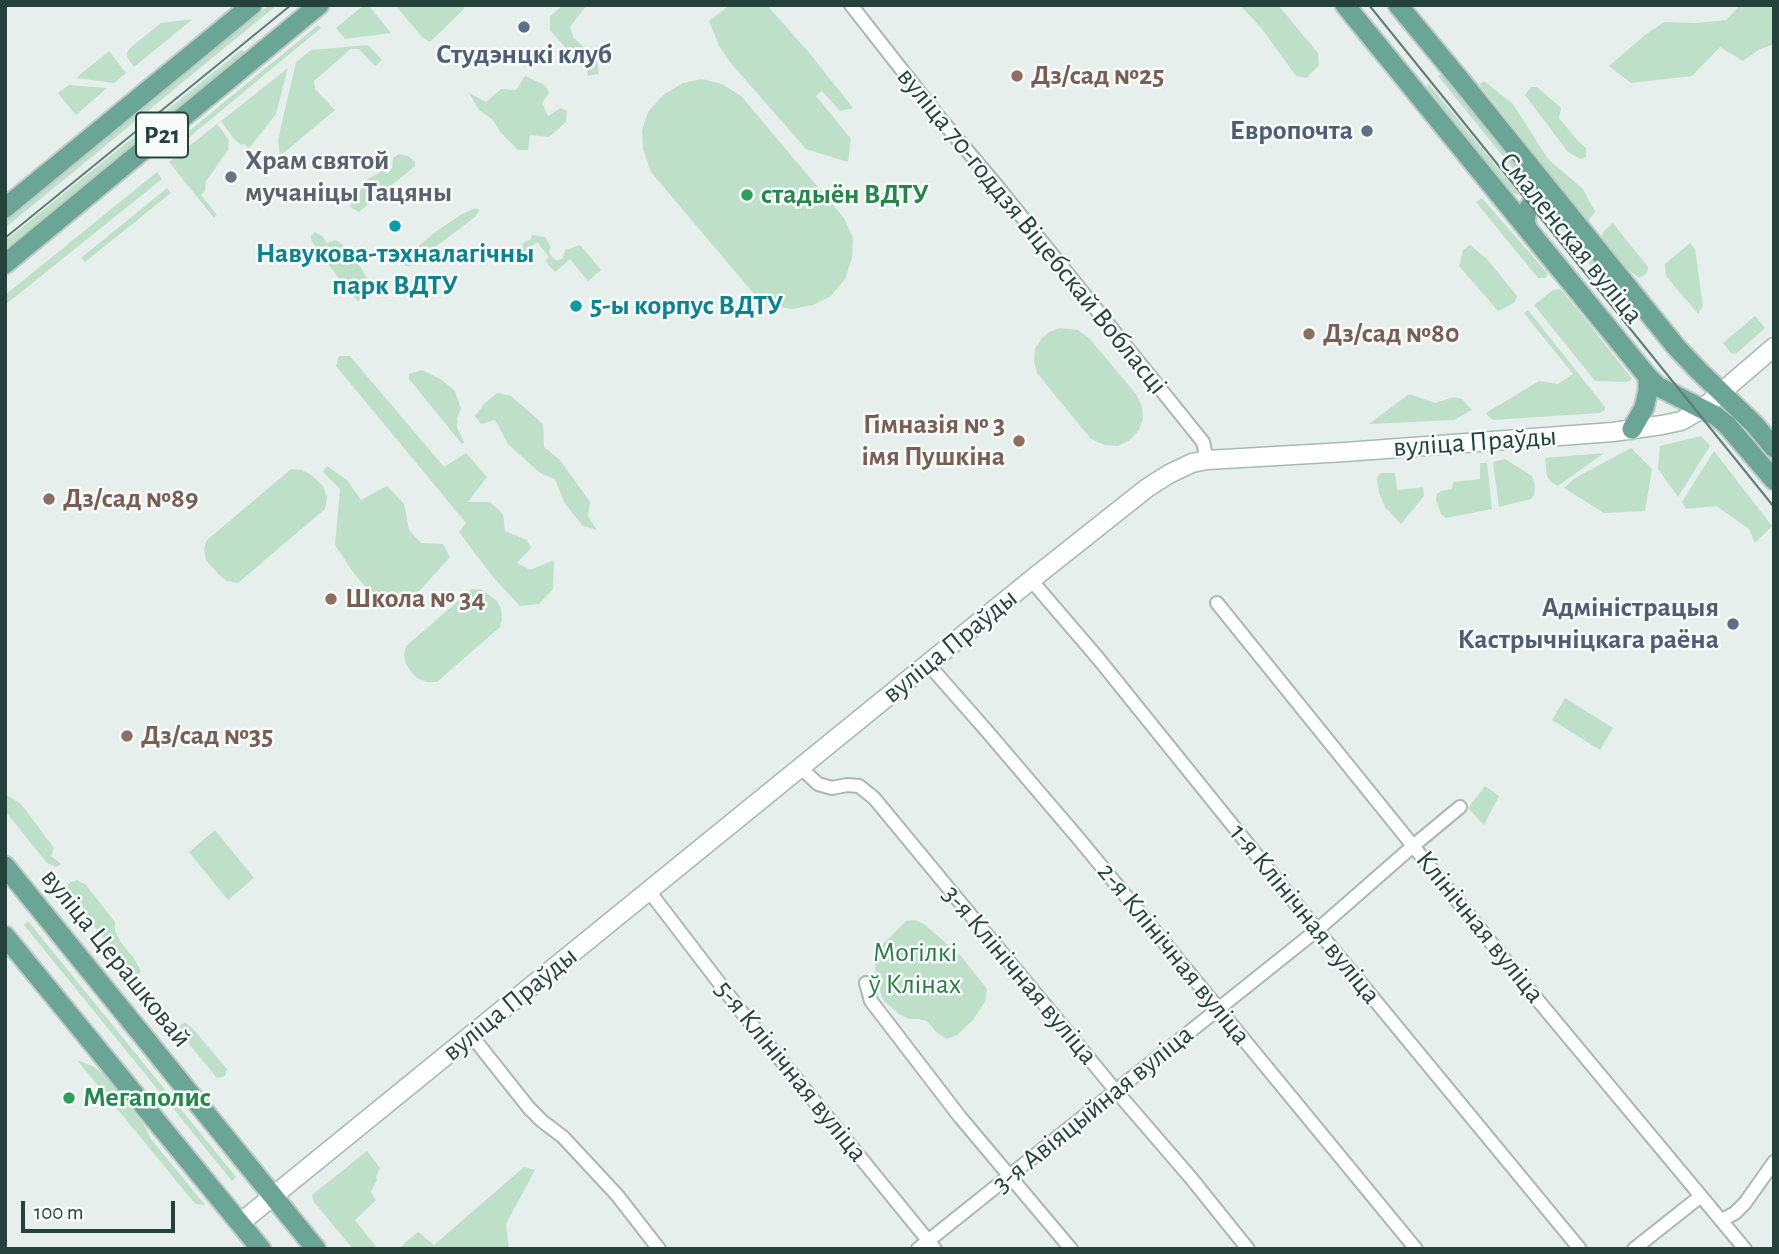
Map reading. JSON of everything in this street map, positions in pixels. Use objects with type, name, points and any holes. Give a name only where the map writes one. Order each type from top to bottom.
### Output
[{"type":"main road","name":"Р21","points":[[5,208],[252,5]]},
{"type":"main road","name":"Р21","points":[[5,264],[319,5]]},
{"type":"main road","name":"Смаленская вуліца","points":[[1345,5],[1648,377],[1657,386],[1716,416],[1727,425],[1774,480]]},
{"type":"main road","name":"Смаленская вуліца","points":[[1398,5],[1677,348],[1755,425],[1774,448]]},
{"type":"main road","points":[[1504,198],[1518,201],[1528,197],[1535,189],[1536,173]]},
{"type":"main road","points":[[1527,227],[1527,211],[1533,202],[1542,198],[1558,201]]},
{"type":"main road","name":"вуліца Праўды","points":[[240,1223],[1031,580],[1147,488],[1180,468],[1207,460],[1345,452],[1632,429],[1673,423],[1702,409],[1774,347]]},
{"type":"main road","points":[[1632,429],[1644,408],[1648,377]]},
{"type":"main road","name":"вуліца Церашковай","points":[[6,871],[30,896],[316,1249]]},
{"type":"main road","points":[[5,891],[12,889],[30,896]]},
{"type":"main road","points":[[5,936],[261,1249]]},
{"type":"street","name":"вуліца 70-годдзя Віцебскай Вобласці","points":[[851,5],[1203,442],[1207,460]]},
{"type":"street","name":"1-я Клінічная вуліца","points":[[1031,580],[1097,657],[1317,930],[1580,1249]]},
{"type":"street","name":"Клінічная вуліца","points":[[1217,603],[1531,992],[1745,1249]]},
{"type":"street","name":"2-я Клінічная вуліца","points":[[928,664],[1079,839],[1416,1249]]},
{"type":"street","name":"3-я Клінічная вуліца","points":[[801,768],[818,784],[832,788],[859,786],[874,798],[1248,1249]]},
{"type":"street","name":"3-я Авіяцыйная вуліца","points":[[927,1246],[1218,1007],[1317,930],[1460,807]]},
{"type":"street","name":"5-я Клінічная вуліца","points":[[649,891],[927,1246]]},
{"type":"street","points":[[866,983],[871,1001],[960,1117],[1071,1249]]},
{"type":"street","points":[[471,1035],[529,1108],[563,1137],[617,1195],[659,1249]]},
{"type":"street","points":[[1722,1220],[1745,1203],[1774,1162]]},
{"type":"street","points":[[1634,1249],[1701,1196]]},
{"type":"green space","points":[[269,5],[277,5],[5,228],[5,221]]},
{"type":"green space","points":[[364,5],[368,5],[391,33],[345,39],[336,28]]},
{"type":"green space","points":[[395,5],[464,5],[464,9],[430,42],[423,38]]},
{"type":"green space","points":[[563,5],[587,5],[570,27],[574,38],[597,59],[599,74],[588,76],[587,70],[550,30],[550,16]]},
{"type":"green space","points":[[730,5],[767,5],[853,108],[840,111],[822,91],[816,96],[851,139],[848,162],[806,149],[729,61],[719,46],[709,21]]},
{"type":"green space","points":[[1240,5],[1278,5],[1318,53],[1319,65],[1307,78],[1296,76],[1262,29]]},
{"type":"green space","points":[[1740,5],[1774,5],[1774,44],[1760,49],[1743,61],[1720,47],[1692,76],[1631,83],[1609,66],[1664,22],[1726,20]]},
{"type":"green space","points":[[301,6],[5,249],[5,241],[241,50],[244,52]]},
{"type":"green space","points":[[193,19],[134,67],[127,57],[130,48],[161,23]]},
{"type":"green space","points":[[318,25],[321,28],[169,154],[166,150]]},
{"type":"green space","points":[[368,45],[382,60],[375,66],[359,49],[351,49],[314,81],[315,89],[335,110],[280,156],[278,140],[296,62],[311,50]]},
{"type":"green space","points":[[109,51],[126,73],[114,83],[76,78]]},
{"type":"green space","points":[[288,68],[276,114],[251,146],[248,148],[245,144],[241,145],[221,121]]},
{"type":"green space","points":[[1442,73],[1527,178],[1530,190],[1438,76]]},
{"type":"green space","points":[[525,76],[545,85],[549,93],[542,103],[548,116],[561,108],[567,111],[566,122],[549,137],[530,135],[528,150],[518,150],[501,133],[493,120],[479,110],[469,93],[486,102],[501,89],[516,90]]},
{"type":"green space","name":"стадыён ВДТУ","points":[[702,79],[722,84],[741,96],[844,218],[853,238],[852,258],[845,279],[831,296],[813,305],[792,309],[771,305],[754,294],[651,172],[643,149],[642,130],[648,112],[663,95],[683,83]]},
{"type":"green space","points":[[1484,81],[1513,104],[1548,159],[1583,189],[1595,212],[1588,221],[1479,84]]},
{"type":"green space","points":[[1429,84],[1521,196],[1511,192],[1425,87]]},
{"type":"green space","points":[[69,85],[107,88],[76,115],[58,93]]},
{"type":"green space","points":[[1531,87],[1537,87],[1561,108],[1559,118],[1586,148],[1586,157],[1580,159],[1568,152],[1525,95]]},
{"type":"green space","points":[[217,124],[229,140],[228,150],[206,181],[205,191],[201,195],[217,215],[214,218],[169,162]]},
{"type":"green space","points":[[399,154],[408,156],[415,162],[415,166],[359,212],[350,207],[353,197],[368,179],[382,171],[388,173],[392,168],[393,158]]},
{"type":"green space","points":[[157,172],[162,179],[5,305],[5,295]]},
{"type":"green space","points":[[167,188],[171,193],[85,262],[81,258]]},
{"type":"green space","points":[[1482,198],[1548,274],[1545,278],[1538,278],[1476,202]]},
{"type":"green space","points":[[1540,203],[1551,206],[1619,290],[1614,295]]},
{"type":"green space","points":[[475,208],[480,210],[475,217],[410,266],[406,266],[403,260],[434,233]]},
{"type":"green space","points":[[1613,223],[1648,267],[1647,273],[1639,278],[1624,266],[1602,238],[1603,232]]},
{"type":"green space","points":[[315,232],[327,243],[335,240],[341,243],[361,268],[372,292],[364,299],[358,301],[344,286],[311,240]]},
{"type":"green space","points":[[532,235],[545,237],[551,247],[550,255],[556,260],[563,258],[565,250],[580,245],[601,270],[588,281],[570,259],[555,272],[545,261],[549,257],[537,242],[523,254],[527,259],[525,261],[521,256],[523,243],[531,239]]},
{"type":"green space","points":[[1690,243],[1695,249],[1703,306],[1698,314],[1666,276],[1665,264]]},
{"type":"green space","points":[[1470,245],[1487,259],[1517,296],[1514,303],[1498,311],[1459,266],[1463,250]]},
{"type":"green space","points":[[1560,289],[1632,379],[1627,382],[1595,381],[1534,305],[1553,290]]},
{"type":"green space","points":[[1528,310],[1605,410],[1600,413],[1493,420],[1487,415],[1486,413],[1539,381],[1558,384],[1573,374],[1524,313]]},
{"type":"green space","points":[[1755,316],[1765,328],[1736,354],[1731,353],[1723,343]]},
{"type":"green space","points":[[1060,328],[1078,330],[1089,338],[1136,394],[1142,406],[1143,418],[1139,430],[1130,440],[1118,446],[1105,445],[1091,439],[1037,373],[1035,349],[1049,332]]},
{"type":"green space","points":[[339,356],[350,356],[444,467],[466,453],[487,477],[468,502],[490,502],[503,514],[505,531],[527,540],[531,548],[517,563],[530,570],[554,560],[553,589],[539,604],[520,606],[493,577],[459,532],[466,523],[336,366]]},
{"type":"green space","points":[[422,370],[442,380],[455,391],[461,409],[457,427],[464,442],[462,444],[409,379],[409,374]]},
{"type":"green space","points":[[497,393],[511,396],[543,424],[544,447],[560,460],[590,502],[588,516],[597,530],[583,526],[565,504],[555,479],[540,473],[508,444],[495,420],[481,424],[475,416]]},
{"type":"green space","points":[[1409,394],[1435,403],[1454,397],[1462,399],[1472,410],[1454,420],[1369,424]]},
{"type":"green space","points":[[1701,436],[1710,446],[1678,497],[1658,469],[1660,446]]},
{"type":"green space","points":[[1631,448],[1652,469],[1645,511],[1604,513],[1564,488],[1575,478]]},
{"type":"green space","points":[[1714,451],[1772,526],[1755,543],[1749,529],[1716,506],[1686,509],[1682,502]]},
{"type":"green space","points":[[1604,453],[1558,486],[1547,476],[1545,458]]},
{"type":"green space","points":[[1505,459],[1532,476],[1534,495],[1531,499],[1499,507],[1493,462]]},
{"type":"green space","points":[[1480,463],[1487,463],[1492,509],[1446,518],[1441,514],[1436,500],[1437,494],[1452,489],[1453,482],[1480,479]]},
{"type":"green space","points":[[327,466],[347,480],[361,500],[387,486],[404,504],[409,530],[421,543],[443,544],[450,557],[414,597],[382,606],[353,572],[335,545],[340,489],[323,472]]},
{"type":"green space","points":[[291,469],[302,470],[323,486],[327,497],[325,509],[238,583],[227,581],[206,560],[206,541]]},
{"type":"green space","points":[[1380,473],[1395,473],[1397,490],[1423,487],[1424,496],[1401,524],[1385,507],[1379,493],[1377,478]]},
{"type":"green space","points":[[472,589],[482,590],[497,601],[501,609],[500,627],[437,682],[417,678],[406,664],[406,646]]},
{"type":"green space","points":[[1565,698],[1613,728],[1600,750],[1552,720]]},
{"type":"green space","points":[[1485,786],[1499,796],[1484,825],[1468,808]]},
{"type":"green space","points":[[5,794],[21,804],[54,848],[51,856],[61,864],[56,867],[47,863],[5,811]]},
{"type":"green space","points":[[215,830],[254,878],[228,900],[189,852]]},
{"type":"green space","points":[[77,880],[86,885],[115,922],[115,931],[141,971],[135,977],[66,890],[69,883]]},
{"type":"green space","name":"Могілкі ў Клінах","points":[[915,920],[924,924],[961,956],[987,989],[985,1002],[972,1021],[957,1035],[947,1039],[936,1032],[927,1021],[909,1019],[899,1014],[884,1001],[876,981],[875,960],[883,944],[906,921]]},
{"type":"green space","points":[[28,921],[236,1177],[232,1181],[24,925]]},
{"type":"green space","points":[[185,1022],[227,1069],[225,1076],[217,1078],[180,1033],[179,1026]]},
{"type":"green space","points":[[77,1060],[105,1075],[144,1125],[151,1139],[205,1205],[196,1204],[192,1200]]},
{"type":"green space","points":[[367,1151],[380,1168],[371,1192],[376,1200],[355,1220],[378,1249],[353,1249],[314,1202],[312,1195]]},
{"type":"green space","points":[[524,1167],[535,1170],[506,1224],[509,1249],[398,1249],[418,1232],[434,1245]]},
{"type":"tram line","points":[[5,238],[291,5]]},
{"type":"tram line","points":[[1369,5],[1774,507]]},
{"type":"place","name":"Студэнцкі клуб","points":[[524,27]]},
{"type":"place","name":"Дз/сад №25","points":[[1017,76]]},
{"type":"place","name":"Европочта","points":[[1367,131]]},
{"type":"place","name":"Храм святой мучаніцы Тацяны","points":[[231,177]]},
{"type":"place","name":"стадыён ВДТУ","points":[[747,195]]},
{"type":"place","name":"Навукова-тэхналагічны парк ВДТУ","points":[[395,226]]},
{"type":"place","name":"5-ы корпус ВДТУ","points":[[576,306]]},
{"type":"place","name":"Дз/сад №80","points":[[1309,334]]},
{"type":"place","name":"Гімназія № 3 імя Пушкіна","points":[[1019,441]]},
{"type":"place","name":"Дз/сад №89","points":[[49,499]]},
{"type":"place","name":"Школа № 34","points":[[331,599]]},
{"type":"place","name":"Адміністрацыя Кастрычніцкага раёна","points":[[1733,624]]},
{"type":"place","name":"Дз/сад №35","points":[[127,736]]},
{"type":"place","name":"Мегаполис","points":[[69,1098]]}]
